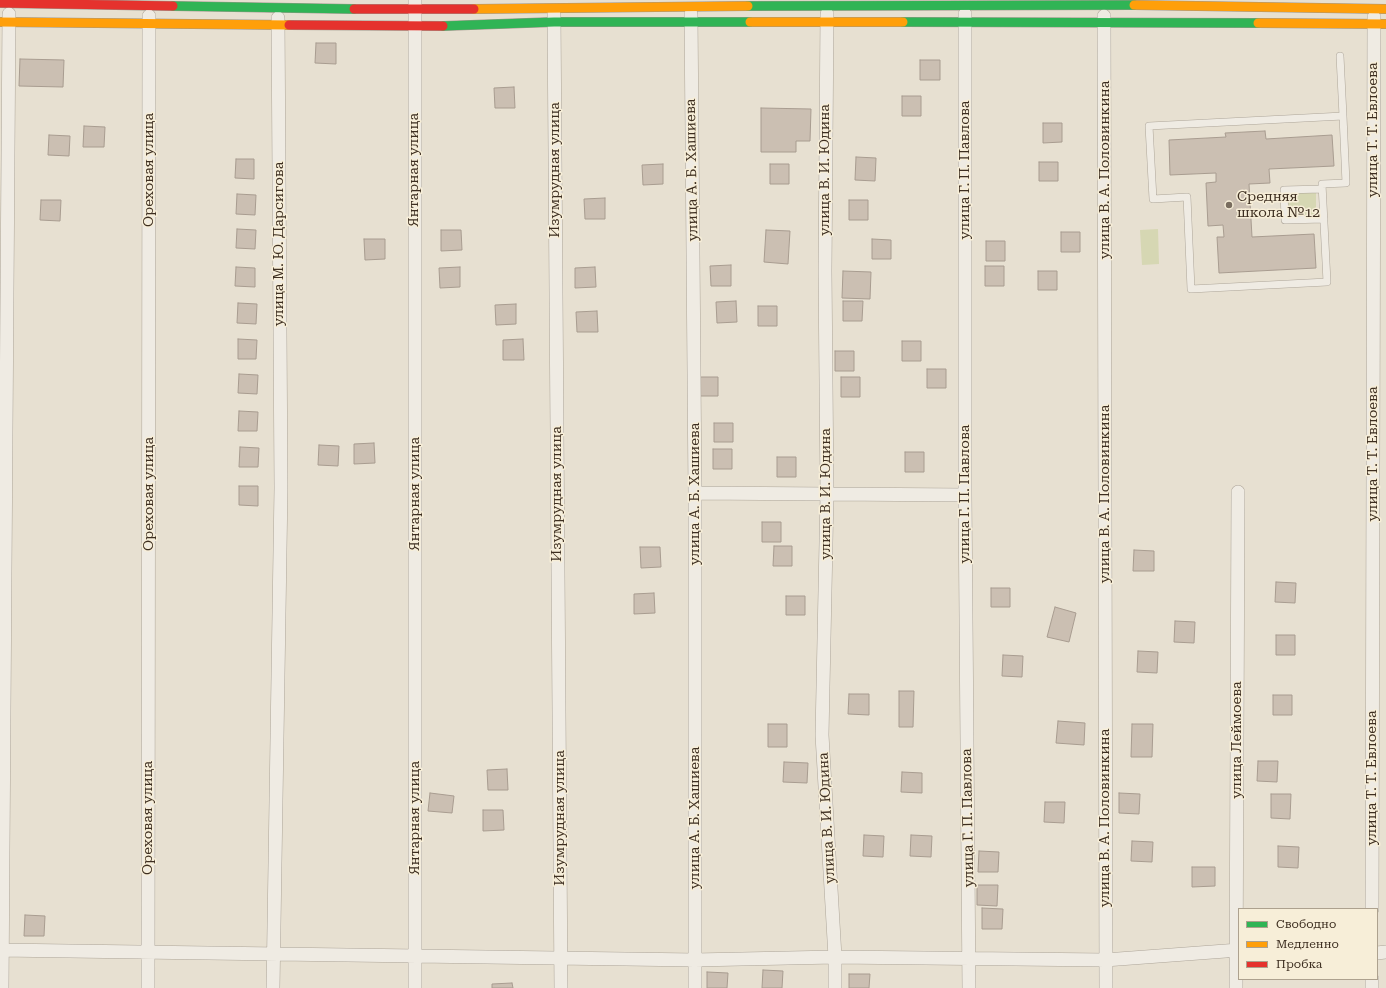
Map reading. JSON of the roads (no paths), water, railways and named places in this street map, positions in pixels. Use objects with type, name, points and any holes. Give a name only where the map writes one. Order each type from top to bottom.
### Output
[{"type":"street","points":[[2,988],[4,22],[6,2],[415,5],[554,3],[691,4],[1104,2],[1378,6]]},
{"type":"street","name":"улица В. А. Половинкина","points":[[1104,2],[1106,988]]},
{"type":"street","name":"Ореховая улица","points":[[148,988],[149,3]]},
{"type":"street","name":"Изумрудная улица","points":[[554,3],[561,988]]},
{"type":"street","name":"улица В. И. Юдина","points":[[827,3],[825,271],[827,494],[822,735],[835,957],[835,988]]},
{"type":"street","name":"улица Г. П. Павлова","points":[[964,3],[965,495],[970,988]]},
{"type":"street","name":"улица М. Ю. Дарсигова","points":[[273,988],[272,954],[281,488],[278,4]]},
{"type":"street","name":"улица А. Б. Хашиева","points":[[691,4],[696,493],[695,988]]},
{"type":"street","name":"Янтарная улица","points":[[415,5],[415,988]]},
{"type":"street","name":"улица Т. Т. Евлоева","points":[[1372,908],[1380,25],[1378,6]]},
{"type":"street","points":[[4,22],[414,27],[554,22],[1105,22],[1380,25]]},
{"type":"street","name":"улица Леймоева","points":[[1236,988],[1238,492]]},
{"type":"street","points":[[696,493],[965,495]]},
{"type":"street","points":[[1,950],[695,960],[835,957],[1105,960],[1237,950]]},
{"type":"lane","points":[[1340,56],[1343,116],[1346,183],[1322,184],[1327,282],[1191,289],[1187,197],[1152,199],[1149,126],[1343,116]]},
{"type":"lane","points":[[1322,189],[1284,190],[1285,220],[1324,219]]},
{"type":"place","name":"Средняя школа №12","points":[[1229,205]]}]
